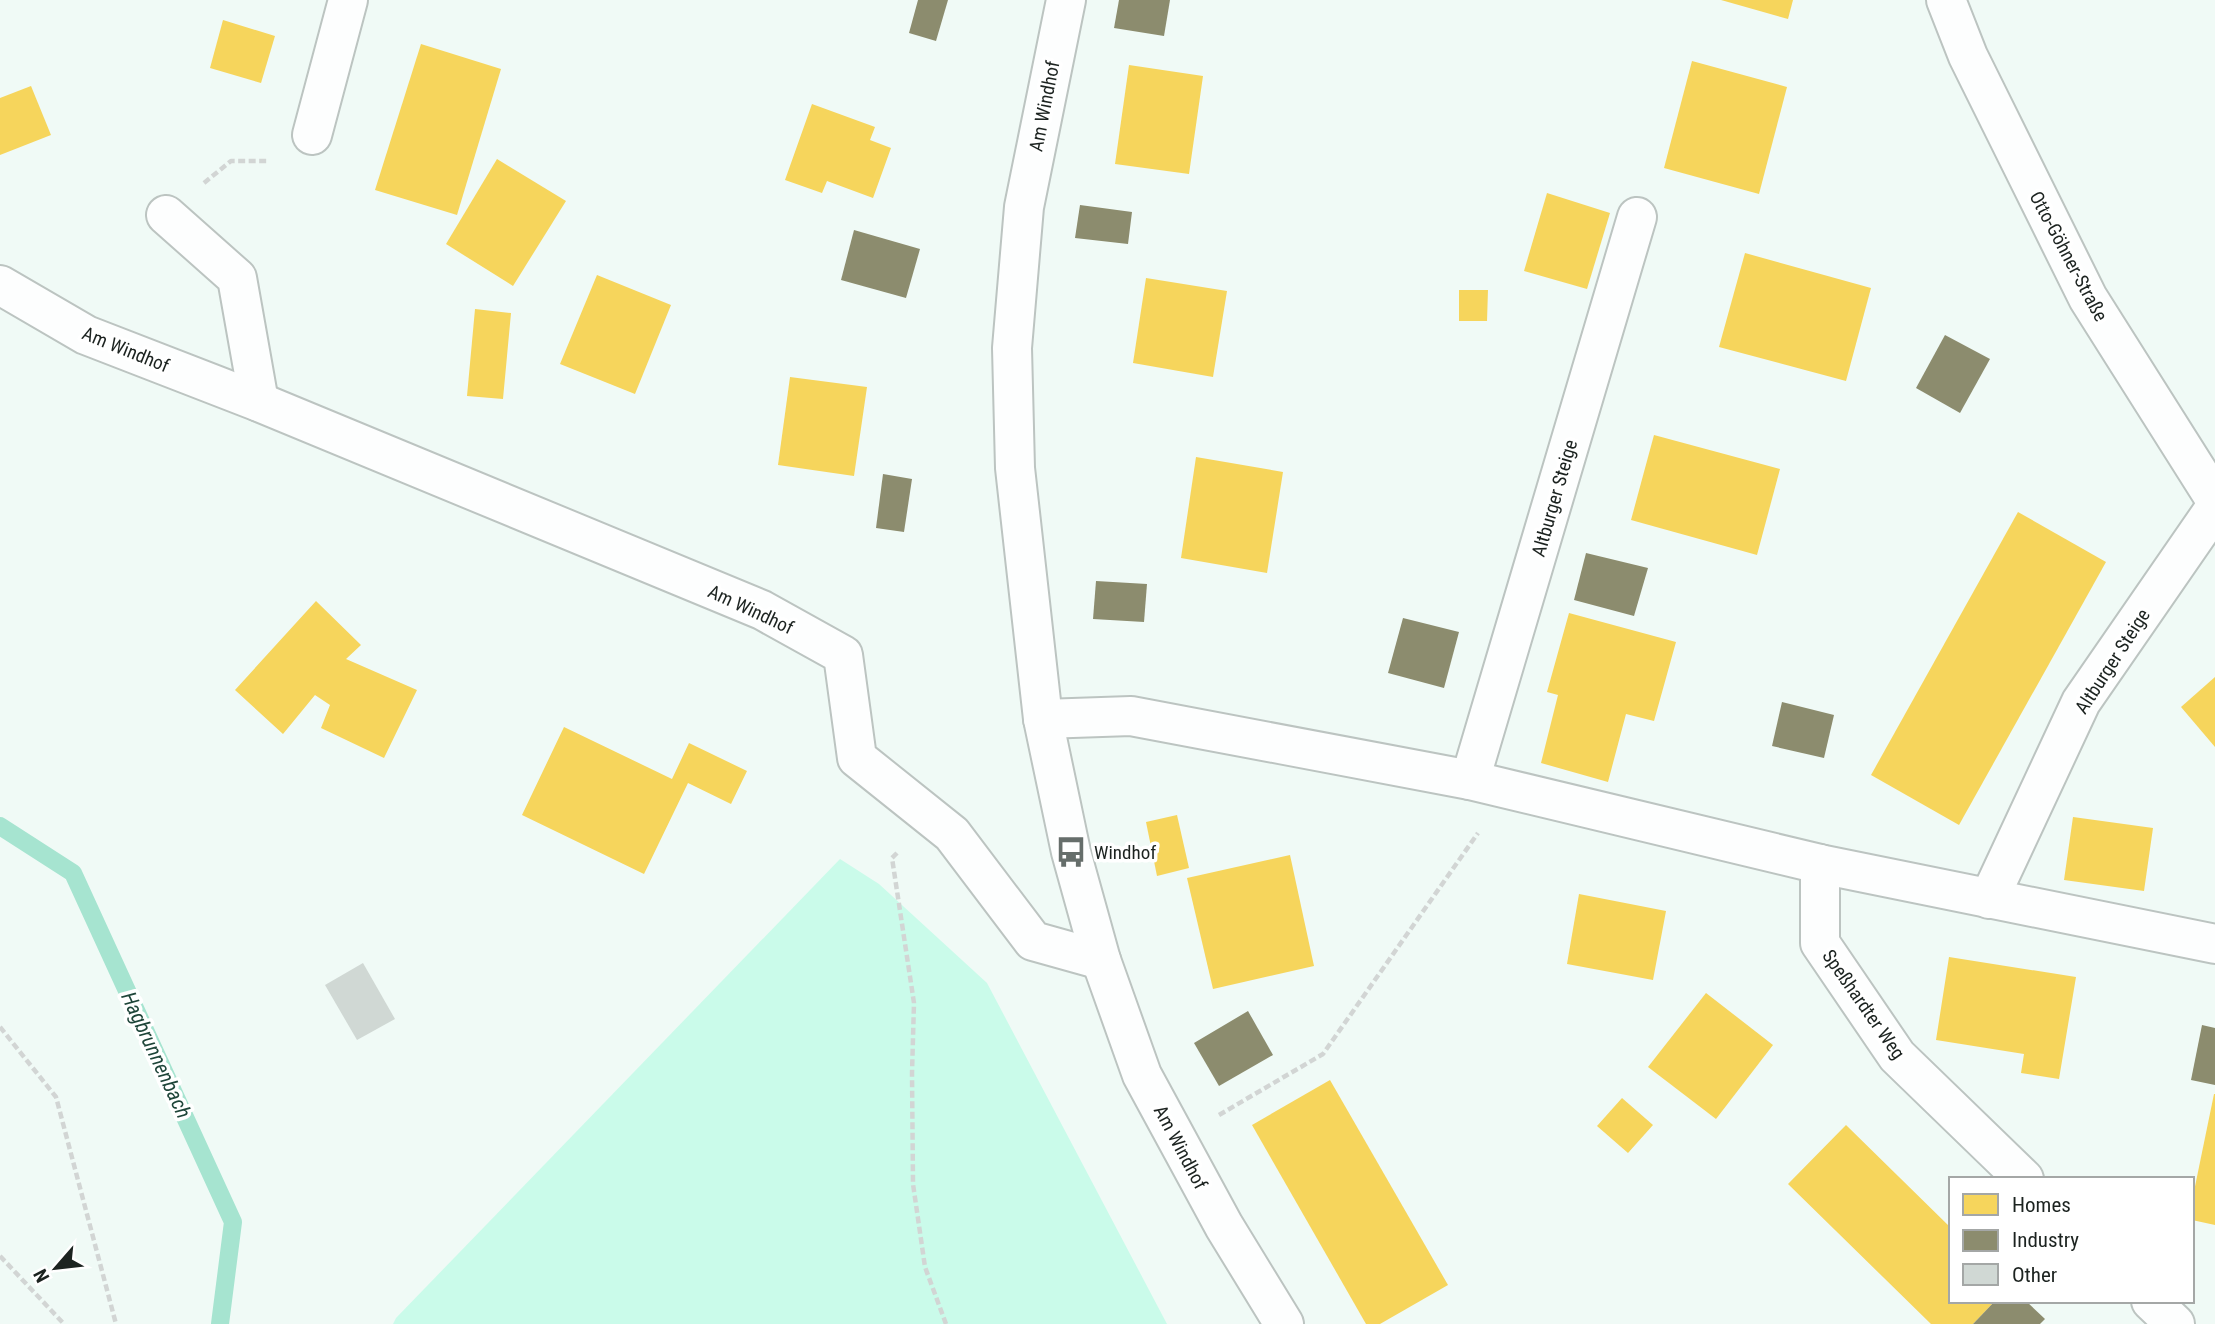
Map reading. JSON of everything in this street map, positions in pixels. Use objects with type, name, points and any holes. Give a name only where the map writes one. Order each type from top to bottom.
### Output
[{"type":"street","points":[[312,135],[348,0]]},
{"type":"street","name":"Am Windhof","points":[[1066,0],[1024,207],[1012,348],[1014,468],[1043,719],[1071,852],[1101,960],[1142,1075],[1224,1226],[1284,1324]]},
{"type":"street","name":"Otto-Göhner-Straße","points":[[1946,0],[1968,56],[2088,298],[2215,499]]},
{"type":"street","points":[[166,215],[237,278],[259,402]]},
{"type":"street","name":"Altburger Steige","points":[[1483,783],[1637,217]]},
{"type":"street","name":"Am Windhof","points":[[0,285],[86,335],[259,402],[762,610],[843,656],[857,758],[952,834],[1032,941],[1101,960]]},
{"type":"street","name":"Altburger Steige","points":[[1989,900],[2081,702],[2215,508]]},
{"type":"street","points":[[1043,719],[1131,716],[1483,783],[1820,864],[2215,944]]},
{"type":"street","name":"Speßhardter Weg","points":[[1820,864],[1820,943],[1897,1056],[2022,1177]]},
{"type":"street","points":[[2153,1303],[2175,1324]]},
{"type":"path","points":[[166,215],[231,161],[276,161]]},
{"type":"path","points":[[1177,1140],[1323,1054],[1479,831],[1483,783]]},
{"type":"path","points":[[931,816],[892,858],[914,1003],[913,1184],[925,1267],[946,1324]]},
{"type":"path","points":[[0,1027],[56,1097],[116,1324]]},
{"type":"path","points":[[0,1256],[64,1324]]},
{"type":"green space","points":[[840,859],[879,884],[987,983],[1167,1324],[393,1324],[396,1318]]},
{"type":"building: Homes","points":[[1721,0],[1793,0],[1788,19]]},
{"type":"building: Homes","points":[[223,20],[275,36],[261,83],[210,68]]},
{"type":"building: Homes","points":[[421,44],[501,69],[457,215],[375,190]]},
{"type":"building: Homes","points":[[1692,61],[1787,87],[1759,194],[1664,168]]},
{"type":"building: Homes","points":[[1129,65],[1203,76],[1189,174],[1115,164]]},
{"type":"building: Homes","points":[[31,86],[51,135],[0,155],[0,98]]},
{"type":"building: Homes","points":[[812,104],[875,127],[870,140],[891,148],[873,198],[827,181],[822,193],[785,180]]},
{"type":"building: Homes","points":[[497,159],[566,201],[513,286],[446,244]]},
{"type":"building: Homes","points":[[1547,193],[1610,213],[1587,289],[1524,271]]},
{"type":"building: Homes","points":[[1745,253],[1871,288],[1846,381],[1719,347]]},
{"type":"building: Homes","points":[[597,275],[671,305],[635,394],[560,364]]},
{"type":"building: Homes","points":[[1146,278],[1227,291],[1213,377],[1133,363]]},
{"type":"building: Homes","points":[[1459,290],[1488,290],[1487,321],[1459,321]]},
{"type":"building: Homes","points":[[475,309],[511,313],[503,399],[467,396]]},
{"type":"building: Homes","points":[[790,377],[867,387],[854,476],[778,465]]},
{"type":"building: Homes","points":[[1654,435],[1780,469],[1757,555],[1631,520]]},
{"type":"building: Homes","points":[[1196,457],[1283,472],[1267,573],[1181,558]]},
{"type":"building: Homes","points":[[2018,512],[2106,562],[1959,825],[1871,775]]},
{"type":"building: Homes","points":[[316,601],[361,645],[346,659],[417,690],[384,758],[321,728],[330,705],[315,695],[283,734],[235,690]]},
{"type":"building: Homes","points":[[1569,613],[1676,642],[1654,721],[1626,714],[1608,782],[1541,763],[1558,695],[1547,692]]},
{"type":"building: Homes","points":[[2215,677],[2215,747],[2181,707]]},
{"type":"building: Homes","points":[[564,727],[672,779],[689,743],[747,771],[731,804],[688,783],[644,874],[522,815]]},
{"type":"building: Homes","points":[[1177,815],[1189,868],[1157,876],[1146,822]]},
{"type":"building: Homes","points":[[2073,817],[2153,828],[2144,891],[2064,880]]},
{"type":"building: Homes","points":[[1290,855],[1314,966],[1213,989],[1187,878]]},
{"type":"building: Homes","points":[[1579,894],[1666,911],[1653,980],[1567,964]]},
{"type":"building: Homes","points":[[1949,957],[2076,977],[2059,1079],[2021,1073],[2024,1054],[1936,1040]]},
{"type":"building: Homes","points":[[1706,993],[1773,1045],[1716,1119],[1648,1067]]},
{"type":"building: Homes","points":[[1330,1080],[1448,1285],[1380,1324],[1366,1324],[1252,1125]]},
{"type":"building: Homes","points":[[2215,1094],[2215,1225],[2194,1220],[2194,1191]]},
{"type":"building: Homes","points":[[1622,1098],[1653,1125],[1628,1153],[1597,1126]]},
{"type":"building: Homes","points":[[1846,1125],[1949,1226],[1949,1303],[1993,1303],[1973,1324],[1931,1324],[1788,1184]]},
{"type":"building: Industry","points":[[918,0],[948,0],[936,41],[909,33]]},
{"type":"building: Industry","points":[[1119,0],[1170,0],[1164,36],[1114,28]]},
{"type":"building: Industry","points":[[1080,205],[1132,212],[1128,244],[1075,238]]},
{"type":"building: Industry","points":[[854,230],[920,249],[906,298],[841,280]]},
{"type":"building: Industry","points":[[1945,335],[1990,359],[1960,413],[1916,388]]},
{"type":"building: Industry","points":[[883,474],[912,479],[904,532],[876,528]]},
{"type":"building: Industry","points":[[1586,553],[1648,568],[1634,616],[1574,600]]},
{"type":"building: Industry","points":[[1096,581],[1147,584],[1144,622],[1093,619]]},
{"type":"building: Industry","points":[[1403,618],[1459,632],[1444,688],[1388,673]]},
{"type":"building: Industry","points":[[1782,702],[1834,715],[1824,758],[1772,746]]},
{"type":"building: Industry","points":[[1248,1011],[1273,1055],[1219,1086],[1194,1043]]},
{"type":"building: Industry","points":[[2202,1025],[2215,1028],[2215,1085],[2191,1080]]},
{"type":"building: Industry","points":[[1993,1303],[2028,1303],[2045,1319],[2040,1324],[1973,1324]]},
{"type":"building: Other","points":[[363,963],[395,1019],[357,1040],[325,985]]},
{"type":"waterway","name":"Hagbrunnenbach","points":[[0,826],[73,873],[233,1222],[220,1324]]},
{"type":"place","name":"Windhof","points":[[1071,852]]}]
